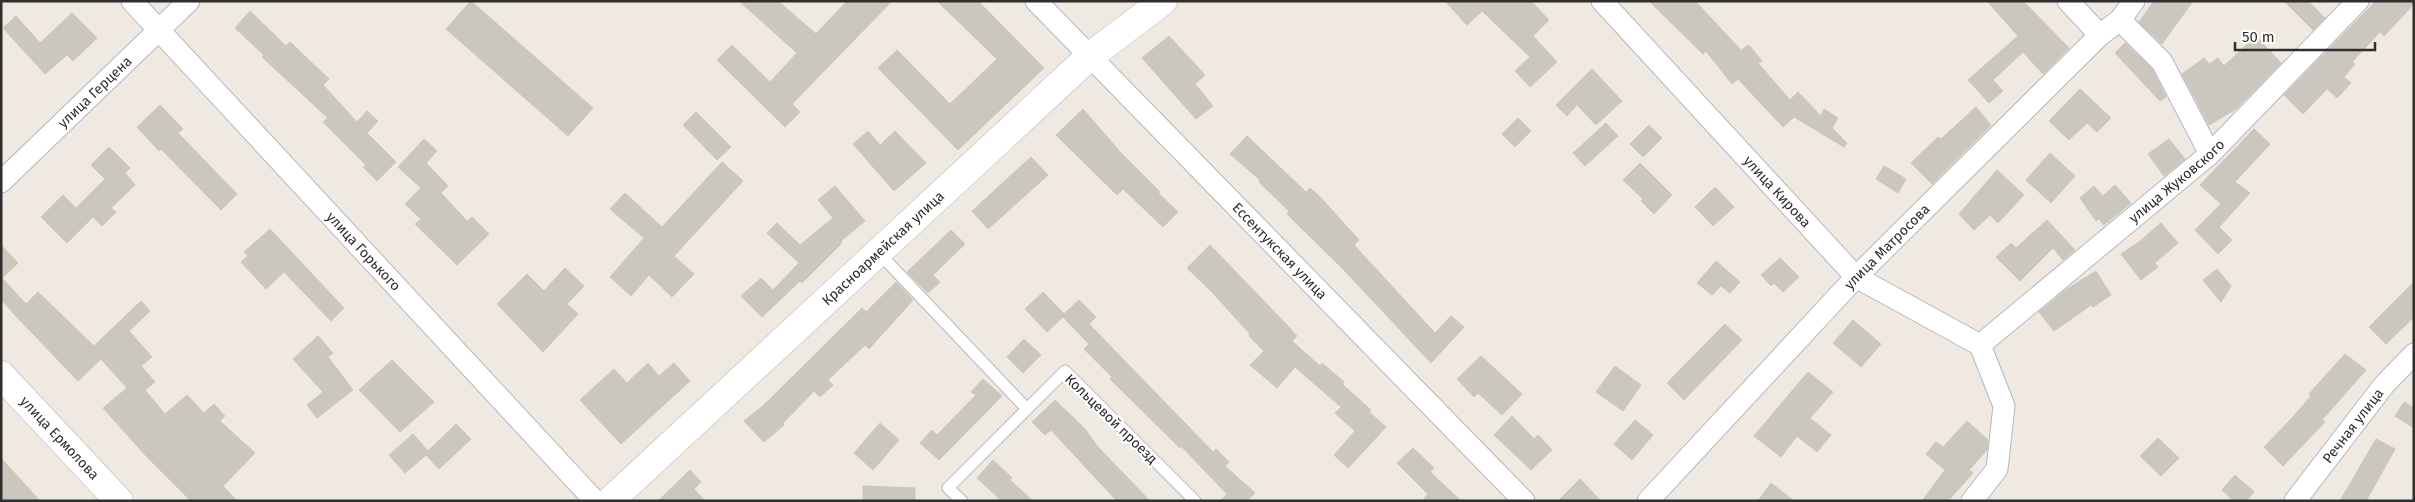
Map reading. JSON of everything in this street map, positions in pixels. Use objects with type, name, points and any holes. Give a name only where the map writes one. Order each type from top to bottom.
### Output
[{"type":"street","name":"улица Горького","points":[[132,1],[595,501]]},
{"type":"street","name":"улица Герцена","points":[[1,182],[190,1]]},
{"type":"street","name":"Ессентукская улица","points":[[1036,1],[1524,501]]},
{"type":"street","name":"Красноармейская улица","points":[[610,501],[1089,57],[1163,1]]},
{"type":"street","name":"улица Кирова","points":[[1602,1],[1856,277],[1980,345]]},
{"type":"street","points":[[2068,1],[2100,35]]},
{"type":"street","name":"улица Матросова","points":[[1648,501],[1856,277],[2100,35],[2120,20],[2134,1]]},
{"type":"street","name":"улица Жуковского","points":[[1980,345],[2210,154],[2358,1]]},
{"type":"street","points":[[2120,20],[2162,62],[2210,154]]},
{"type":"street","points":[[1972,501],[1997,469],[2004,406],[1980,345]]},
{"type":"street","name":"Речная улица","points":[[2295,501],[2384,384],[2414,354]]},
{"type":"street","name":"улица Ермолова","points":[[2,377],[119,501]]},
{"type":"lane","points":[[878,252],[1026,408]]},
{"type":"lane","name":"Кольцевой проезд","points":[[962,501],[948,488],[1065,371],[1196,501]]},
{"type":"building","points":[[471,1],[593,108],[568,136],[446,29]]},
{"type":"building","points":[[739,1],[778,1],[816,34],[847,1],[892,1],[792,104],[800,112],[785,127],[717,60],[732,45],[770,82],[797,53]]},
{"type":"building","points":[[937,1],[978,1],[1044,68],[958,150],[878,68],[897,50],[950,104],[997,59]]},
{"type":"building","points":[[1445,1],[1531,1],[1549,20],[1533,36],[1557,62],[1530,87],[1515,71],[1530,57],[1482,11],[1467,25]]},
{"type":"building","points":[[1649,1],[1695,1],[1741,50],[1749,45],[1762,61],[1758,63],[1790,100],[1798,92],[1821,116],[1824,109],[1838,118],[1832,128],[1847,143],[1844,147],[1794,117],[1783,127],[1738,79],[1732,84],[1706,51],[1703,54]]},
{"type":"building","points":[[1987,1],[2023,1],[2069,48],[2043,74],[2023,52],[1993,80],[2003,91],[1989,103],[1968,80],[2018,36]]},
{"type":"building","points":[[2154,1],[2193,1],[2162,44],[2139,22]]},
{"type":"building","points":[[2284,1],[2308,1],[2325,18],[2313,30]]},
{"type":"building","points":[[2376,1],[2414,1],[2414,4],[2384,36],[2380,32],[2352,62],[2355,64],[2344,77],[2351,83],[2337,98],[2327,89],[2303,114],[2284,95]]},
{"type":"building","points":[[250,11],[286,46],[290,42],[329,79],[323,85],[357,122],[367,111],[378,121],[367,133],[396,162],[377,181],[363,167],[366,165],[323,122],[328,118],[262,57],[264,55],[235,28]]},
{"type":"building","points":[[72,13],[97,38],[73,61],[67,55],[45,74],[3,28],[16,16],[40,43]]},
{"type":"building","points":[[1169,36],[1205,75],[1195,84],[1213,106],[1196,119],[1142,58]]},
{"type":"building","points":[[2256,36],[2281,63],[2236,109],[2209,125],[2182,74],[2204,58],[2209,64],[2218,58],[2224,66]]},
{"type":"building","points":[[2125,43],[2152,69],[2166,97],[2160,101],[2115,53]]},
{"type":"building","points":[[1592,69],[1622,101],[1596,125],[1577,105],[1567,116],[1556,105]]},
{"type":"building","points":[[2080,89],[2111,118],[2097,132],[2087,123],[2069,140],[2049,121]]},
{"type":"building","points":[[160,105],[183,129],[178,133],[237,194],[221,210],[161,149],[159,151],[137,127]]},
{"type":"building","points":[[1976,107],[1991,125],[1932,184],[1911,163],[1938,137],[1941,139]]},
{"type":"building","points":[[1083,109],[1121,153],[1178,212],[1163,227],[1123,189],[1117,195],[1056,135]]},
{"type":"building","points":[[696,112],[731,147],[717,160],[683,125]]},
{"type":"building","points":[[1518,118],[1531,131],[1515,147],[1502,134]]},
{"type":"building","points":[[1606,123],[1618,136],[1585,166],[1573,153]]},
{"type":"building","points":[[1649,125],[1662,138],[1643,157],[1630,144]]},
{"type":"building","points":[[2254,129],[2270,144],[2235,182],[2250,193],[2219,227],[2232,240],[2218,254],[2195,230],[2221,204],[2200,185]]},
{"type":"building","points":[[868,131],[880,145],[895,131],[926,163],[894,191],[853,144]]},
{"type":"building","points":[[1247,136],[1306,192],[1310,188],[1320,197],[1359,240],[1354,245],[1435,333],[1451,316],[1464,327],[1431,363],[1344,270],[1287,214],[1289,211],[1259,182],[1260,180],[1230,154]]},
{"type":"building","points":[[424,139],[437,151],[426,163],[448,186],[441,193],[467,221],[472,217],[489,234],[457,265],[415,224],[421,219],[405,204],[421,188],[398,167]]},
{"type":"building","points":[[2169,139],[2185,159],[2164,176],[2148,154]]},
{"type":"building","points":[[109,147],[130,168],[125,173],[135,185],[111,208],[116,212],[102,226],[93,217],[67,243],[41,217],[63,195],[76,208],[105,179],[91,165]]},
{"type":"building","points":[[2050,153],[2075,176],[2051,203],[2026,180]]},
{"type":"building","points":[[1031,157],[1048,175],[988,229],[972,211]]},
{"type":"building","points":[[722,162],[743,181],[674,256],[694,274],[672,297],[649,275],[631,296],[610,277],[644,238],[610,209],[625,193],[662,227]]},
{"type":"building","points":[[1640,163],[1672,195],[1654,214],[1641,201],[1643,199],[1623,180]]},
{"type":"building","points":[[1884,166],[1906,179],[1898,193],[1876,179]]},
{"type":"building","points":[[1997,170],[2024,195],[1998,223],[1990,215],[1974,230],[1959,214]]},
{"type":"building","points":[[2115,185],[2131,203],[2104,225],[2099,219],[2096,221],[2080,198],[2094,186],[2103,196]]},
{"type":"building","points":[[835,186],[865,221],[841,241],[842,243],[802,283],[800,281],[762,317],[741,296],[761,278],[773,290],[799,263],[767,233],[777,223],[800,245],[833,218],[818,200]]},
{"type":"building","points":[[1715,187],[1734,207],[1713,226],[1695,207]]},
{"type":"building","points":[[2047,220],[2075,250],[2063,260],[2053,248],[2020,281],[1996,257],[2011,243],[2016,248]]},
{"type":"building","points":[[2161,223],[2178,243],[2155,263],[2158,267],[2141,280],[2121,254],[2139,242]]},
{"type":"building","points":[[270,229],[344,308],[331,321],[284,272],[266,289],[241,262],[248,256],[244,252]]},
{"type":"building","points":[[951,230],[965,244],[933,275],[940,282],[928,293],[907,272]]},
{"type":"building","points":[[1,245],[18,263],[2,278],[26,304],[38,292],[94,346],[141,301],[150,311],[129,331],[152,357],[141,366],[155,382],[145,390],[165,414],[187,395],[204,413],[214,404],[225,416],[220,421],[255,453],[223,486],[237,501],[191,501],[147,457],[103,408],[127,388],[101,359],[78,381],[14,314],[1,299]]},
{"type":"building","points":[[1210,245],[1297,336],[1292,341],[1320,366],[1322,363],[1344,382],[1342,384],[1371,410],[1369,412],[1386,427],[1348,468],[1334,455],[1355,431],[1335,413],[1341,407],[1295,367],[1277,388],[1250,365],[1264,351],[1211,291],[1187,268]]},
{"type":"building","points":[[1780,258],[1799,277],[1783,292],[1774,283],[1771,286],[1761,275]]},
{"type":"building","points":[[1716,261],[1740,282],[1730,293],[1721,286],[1712,295],[1697,283]]},
{"type":"building","points":[[565,268],[584,286],[567,304],[578,314],[543,352],[497,304],[527,274],[544,291]]},
{"type":"building","points":[[2217,269],[2231,286],[2221,302],[2203,280]]},
{"type":"building","points":[[2096,271],[2111,295],[2093,307],[2091,305],[2054,331],[2039,312],[2067,289]]},
{"type":"building","points":[[896,282],[913,300],[869,349],[865,345],[828,380],[833,385],[820,397],[814,391],[783,423],[784,425],[764,442],[744,421],[764,405],[862,308],[866,312]]},
{"type":"building","points":[[2414,282],[2414,317],[2386,344],[2369,327]]},
{"type":"building","points":[[1043,292],[1064,314],[1079,300],[1096,317],[1089,324],[1213,452],[1216,449],[1229,462],[1225,466],[1255,493],[1247,501],[1220,501],[1227,494],[1181,446],[1180,448],[1110,379],[1112,377],[1084,349],[1089,344],[1063,317],[1047,332],[1025,309]]},
{"type":"building","points":[[1853,320],[1881,344],[1861,367],[1833,343]]},
{"type":"building","points":[[1725,324],[1742,340],[1684,400],[1667,383]]},
{"type":"building","points":[[318,336],[333,353],[328,357],[353,390],[317,418],[307,405],[323,392],[293,359]]},
{"type":"building","points":[[1024,339],[1041,355],[1023,373],[1007,357]]},
{"type":"building","points":[[2345,354],[2366,370],[2322,420],[2325,422],[2283,466],[2264,447],[2292,418],[2311,396],[2309,394]]},
{"type":"building","points":[[1481,356],[1522,394],[1502,415],[1478,393],[1474,397],[1457,379]]},
{"type":"building","points":[[392,360],[434,402],[400,432],[359,390]]},
{"type":"building","points":[[648,363],[659,376],[674,363],[690,381],[621,444],[580,400],[614,369],[627,383]]},
{"type":"building","points":[[1615,366],[1641,385],[1623,411],[1596,392]]},
{"type":"building","points":[[1808,372],[1833,392],[1810,418],[1831,435],[1817,452],[1797,436],[1781,457],[1754,436]]},
{"type":"building","points":[[983,379],[1002,396],[939,460],[920,443],[932,430],[937,435],[976,395],[971,392]]},
{"type":"building","points":[[1055,400],[1085,429],[1098,447],[1150,501],[1117,501],[1051,430],[1045,435],[1032,422]]},
{"type":"building","points":[[2404,402],[2414,408],[2414,428],[2395,416]]},
{"type":"building","points":[[1512,416],[1534,439],[1538,435],[1552,450],[1531,470],[1494,435]]},
{"type":"building","points":[[1635,420],[1653,435],[1632,460],[1614,444]]},
{"type":"building","points":[[1967,421],[1988,440],[1987,450],[1969,470],[1973,473],[1948,501],[1922,501],[1945,470],[1926,454],[1936,442],[1943,447]]},
{"type":"building","points":[[880,423],[899,440],[873,470],[854,453]]},
{"type":"building","points":[[456,424],[471,439],[439,469],[426,455],[405,473],[389,455],[413,434],[428,451]]},
{"type":"building","points":[[2158,438],[2179,458],[2161,476],[2140,456]]},
{"type":"building","points":[[2376,439],[2395,449],[2366,501],[2340,501]]},
{"type":"building","points":[[1413,448],[1434,468],[1430,472],[1461,501],[1422,501],[1428,494],[1397,463]]},
{"type":"building","points":[[1,458],[40,501],[1,501]]},
{"type":"building","points":[[993,460],[1012,478],[1010,480],[1033,501],[1002,501],[977,478]]},
{"type":"building","points":[[690,470],[701,482],[694,489],[705,501],[658,501]]},
{"type":"building","points":[[2235,475],[2254,492],[2246,501],[2234,501],[2222,490]]},
{"type":"building","points":[[1580,479],[1601,501],[1558,501]]},
{"type":"building","points":[[1771,483],[1794,501],[1758,501]]},
{"type":"building","points":[[863,486],[915,488],[915,501],[863,501]]}]
